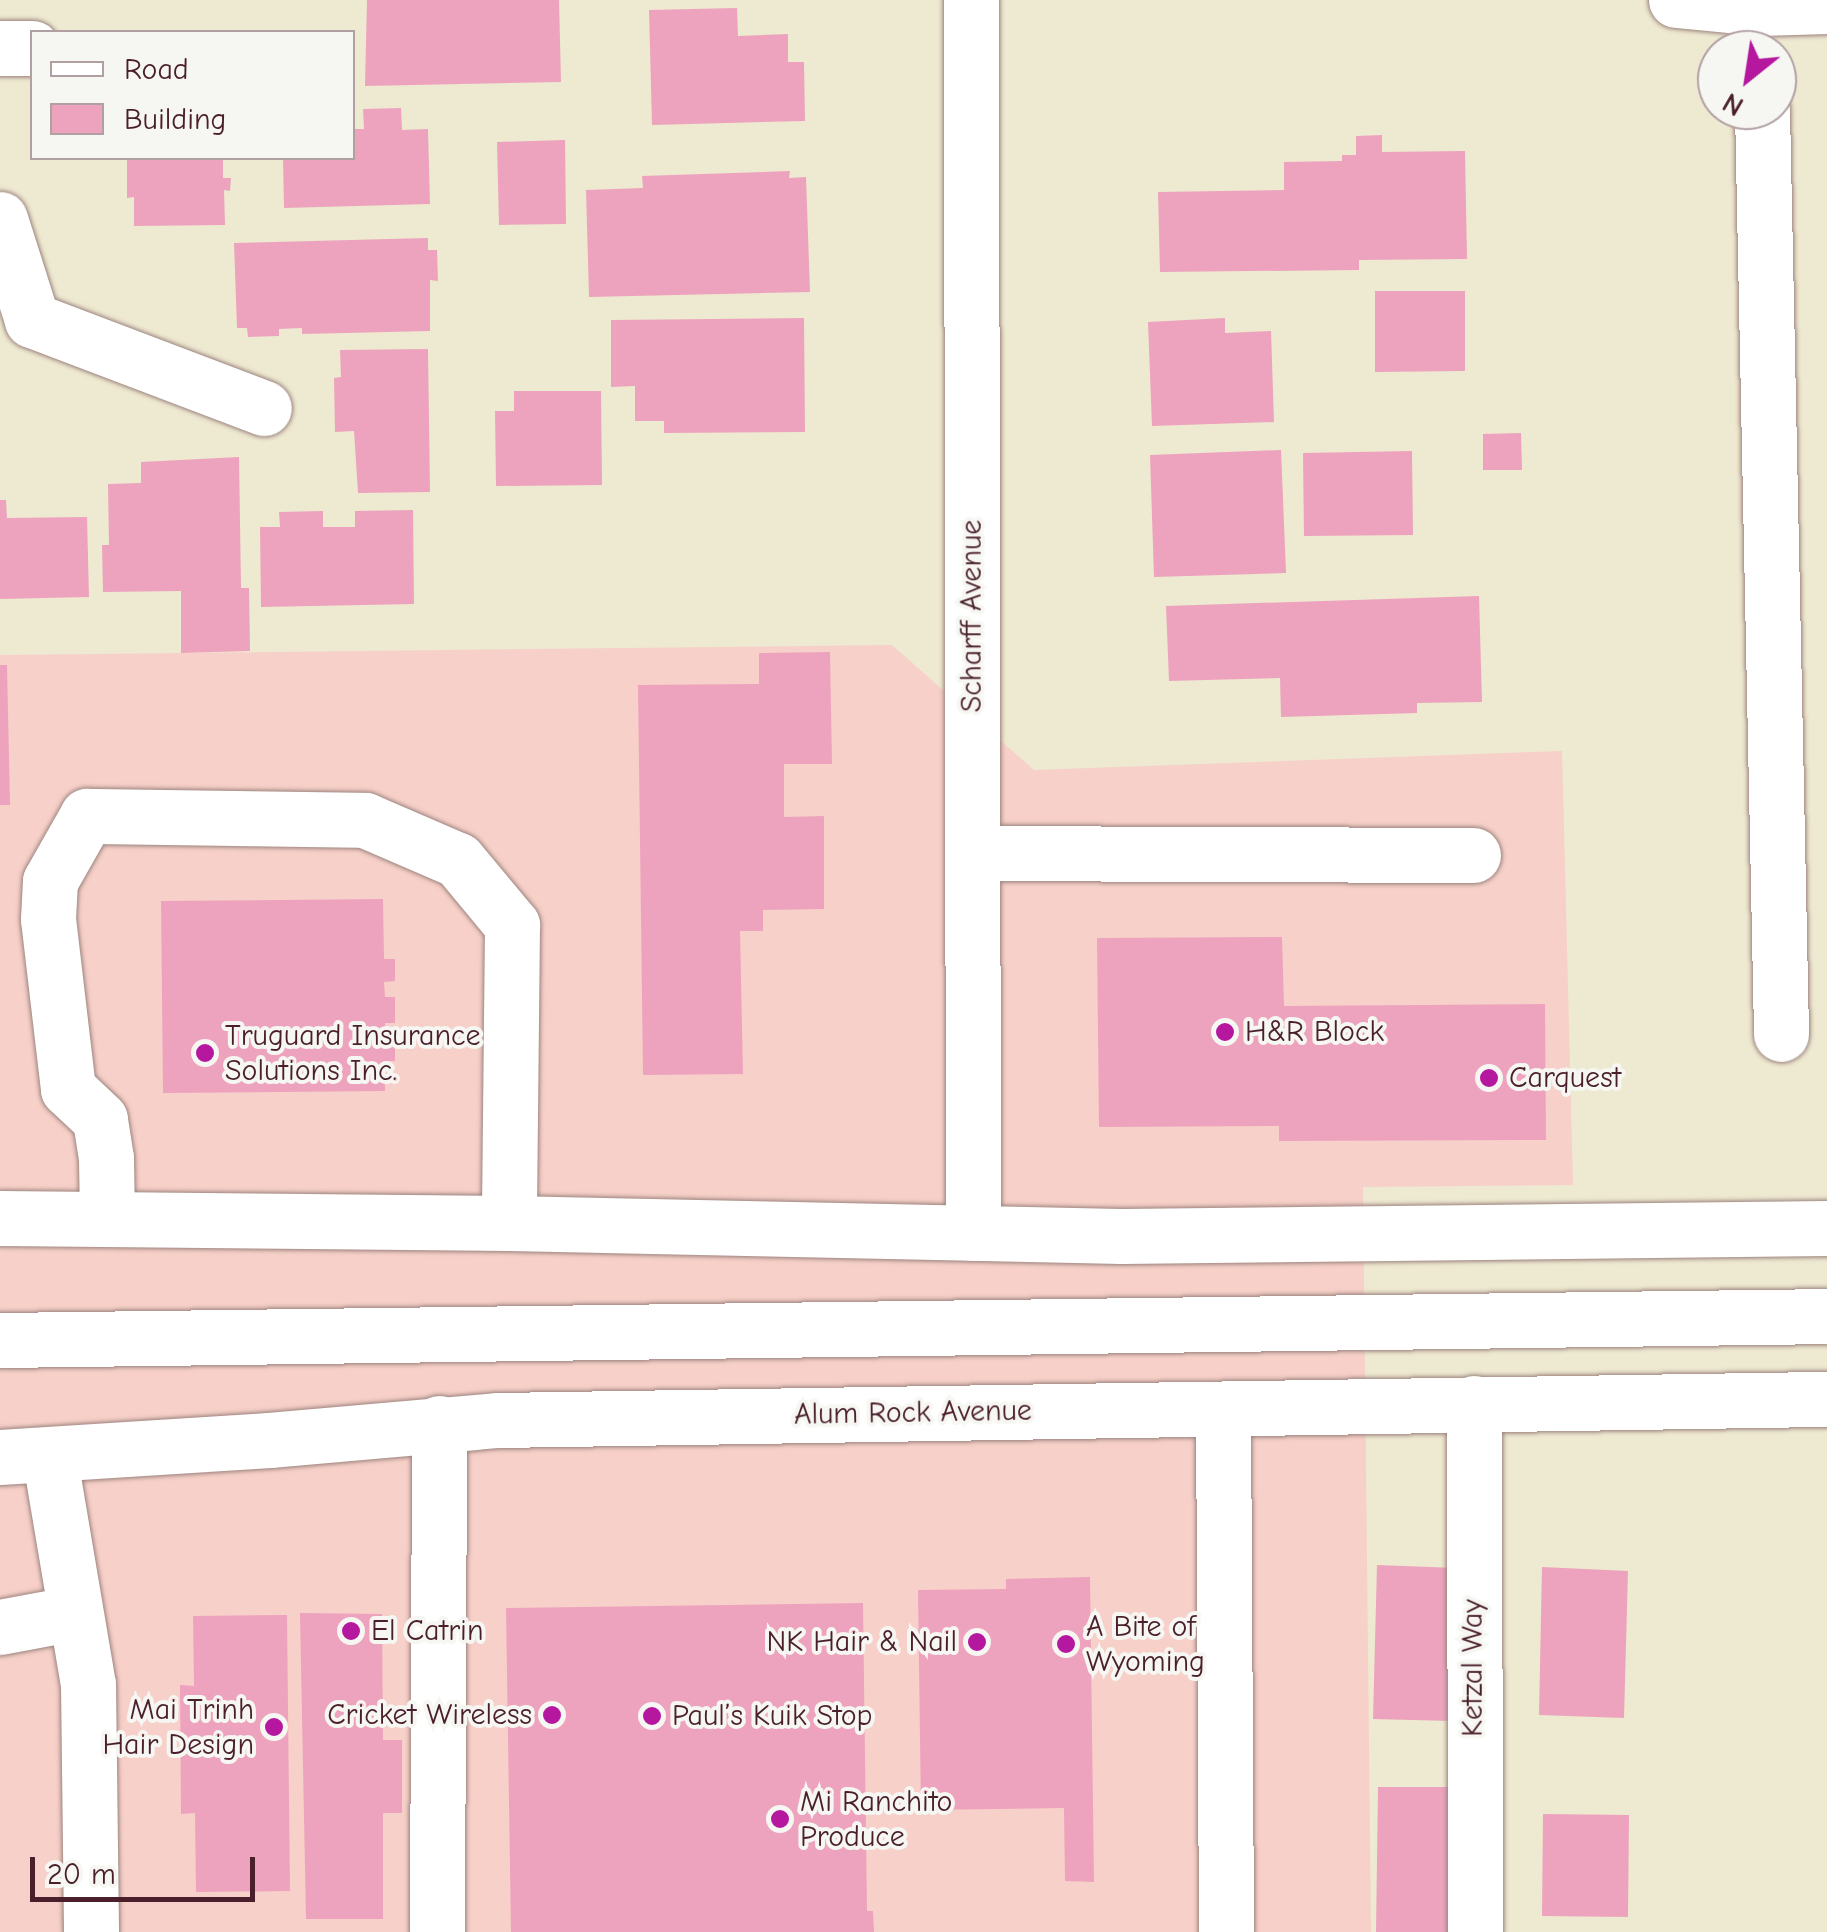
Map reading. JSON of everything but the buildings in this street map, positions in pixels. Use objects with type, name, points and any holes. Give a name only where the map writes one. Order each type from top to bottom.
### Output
[{"type":"main road","name":"Scharff Avenue","points":[[971,0],[974,1233]]},
{"type":"main road","points":[[1676,0],[1760,29],[1827,6]]},
{"type":"main road","points":[[0,48],[30,48]]},
{"type":"main road","points":[[1762,130],[1781,1034]]},
{"type":"main road","points":[[0,219],[32,320],[264,408]]},
{"type":"main road","points":[[106,1217],[106,1158],[100,1119],[68,1089],[48,920],[50,881],[87,816],[365,820],[458,860],[512,925],[508,1223]]},
{"type":"main road","points":[[973,853],[1474,856]]},
{"type":"main road","points":[[0,1218],[508,1223],[1121,1236],[1827,1228]]},
{"type":"main road","points":[[0,1340],[1827,1316]]},
{"type":"main road","name":"Alum Rock Avenue","points":[[25,1455],[269,1440],[439,1423],[1827,1399]]},
{"type":"main road","name":"Ketzal Way","points":[[1474,1404],[1475,1932]]},
{"type":"main road","points":[[1223,1409],[1226,1932]]},
{"type":"main road","points":[[436,1932],[439,1423]]},
{"type":"main road","points":[[25,1455],[75,1613],[88,1684],[91,1932]]},
{"type":"main road","points":[[0,1627],[75,1613]]},
{"type":"shaded area","points":[[892,645],[1034,770],[1562,751],[1573,1185],[1363,1187],[1371,1932],[0,1932],[0,655]]},
{"type":"place","name":"H&R Block","points":[[1225,1032]]},
{"type":"place","name":"Truguard Insurance Solutions Inc.","points":[[205,1053]]},
{"type":"place","name":"Carquest","points":[[1489,1078]]},
{"type":"place","name":"El Catrin","points":[[351,1631]]},
{"type":"place","name":"NK Hair & Nail","points":[[977,1642]]},
{"type":"place","name":"A Bite of Wyoming","points":[[1066,1644]]},
{"type":"place","name":"Cricket Wireless","points":[[552,1715]]},
{"type":"place","name":"Paul’s Kuik Stop","points":[[652,1716]]},
{"type":"place","name":"Mai Trinh Hair Design","points":[[274,1727]]},
{"type":"place","name":"Mi Ranchito Produce","points":[[780,1819]]}]
